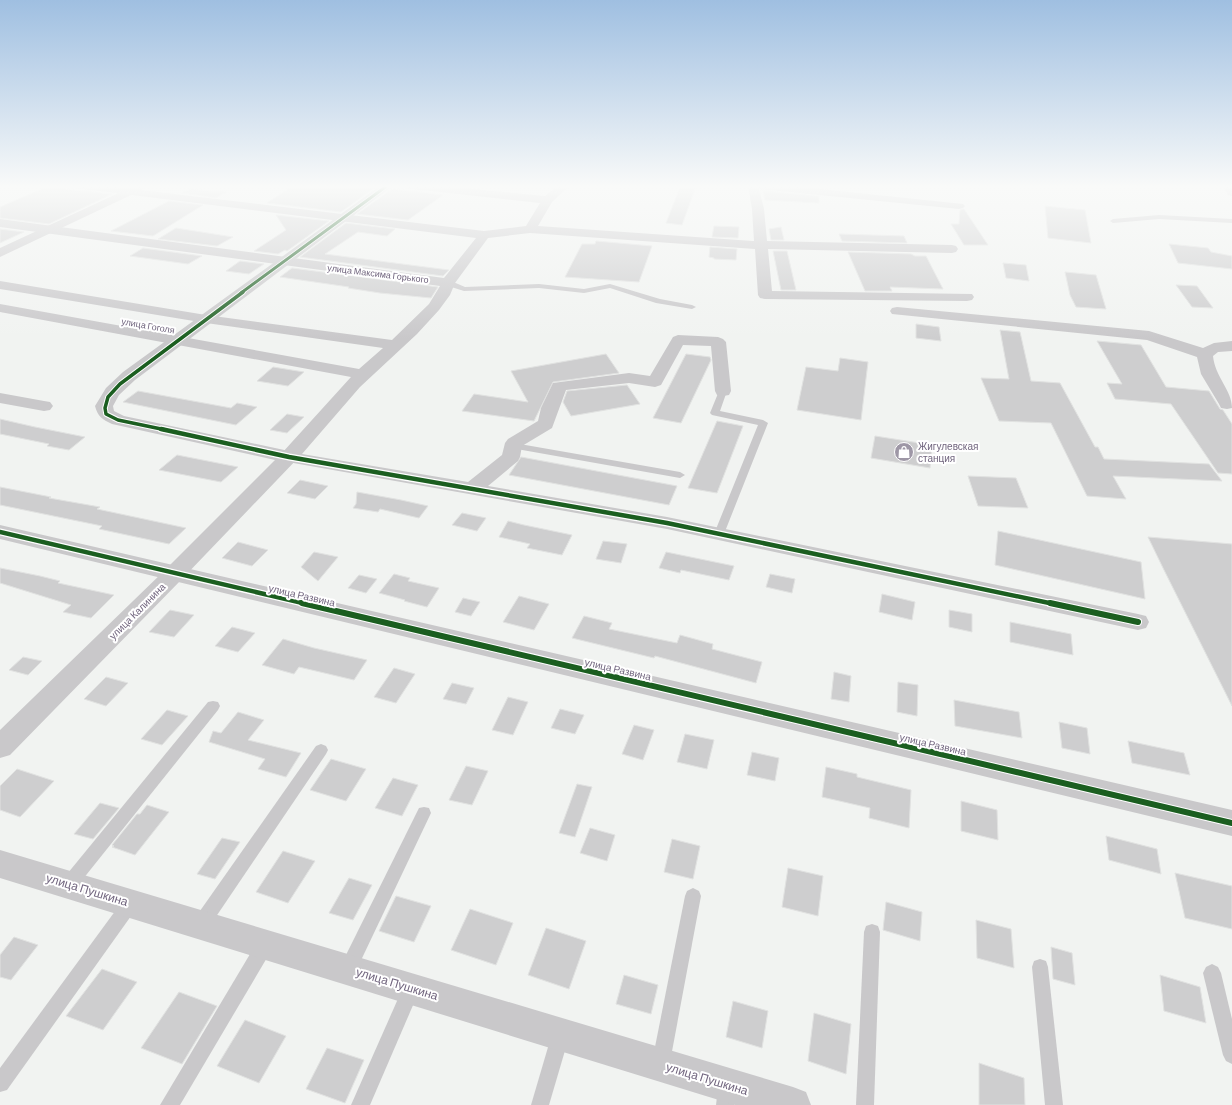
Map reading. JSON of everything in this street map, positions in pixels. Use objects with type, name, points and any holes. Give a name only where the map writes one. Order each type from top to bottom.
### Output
[{"type":"street","points":[[0,253],[35,237]]},
{"type":"street","name":"улица Максима Горького","points":[[97,237],[448,283]]},
{"type":"street","points":[[318,237],[129,376],[112,392],[104,406],[106,414],[118,420],[289,457],[667,523],[1138,622]]},
{"type":"street","points":[[289,457],[363,374],[395,344],[413,330],[445,292],[448,283],[483,237]]},
{"type":"street","points":[[639,237],[761,245],[952,249]]},
{"type":"street","points":[[760,237],[765,295],[967,297]]},
{"type":"street","name":"улица Гоголя","points":[[0,285],[206,319],[395,344]]},
{"type":"street","name":"улица Гоголя","points":[[0,308],[363,374]]},
{"type":"street","points":[[897,312],[1149,336],[1205,354]]},
{"type":"street","points":[[472,489],[511,457],[514,443],[546,424],[550,408],[559,386],[629,378],[655,382],[678,340],[718,342],[723,391]]},
{"type":"street","points":[[1205,354],[1214,348],[1232,346]]},
{"type":"street","points":[[1205,354],[1205,364],[1212,380],[1226,404]]},
{"type":"street","points":[[0,398],[44,406]]},
{"type":"street","name":"улица Калинина","points":[[0,747],[289,457]]},
{"type":"street","name":"улица Развина","points":[[0,532],[1232,823]]},
{"type":"street","name":"улица Пушкина","points":[[0,864],[660,1065],[726,1095],[793,1105]]},
{"type":"lane","points":[[448,283],[464,289],[539,286],[584,291],[610,286],[659,301],[692,307]]},
{"type":"lane","points":[[719,534],[762,423],[715,413],[723,391]]},
{"type":"lane","points":[[514,446],[680,475]]},
{"type":"lane","points":[[69,885],[213,706]]},
{"type":"lane","points":[[201,925],[321,750]]},
{"type":"lane","points":[[347,969],[424,813]]},
{"type":"lane","points":[[660,1065],[693,896]]},
{"type":"lane","points":[[0,1083],[130,903]]},
{"type":"lane","points":[[865,1105],[872,932]]},
{"type":"lane","points":[[169,1105],[266,944]]},
{"type":"lane","points":[[1040,967],[1054,1105]]},
{"type":"lane","points":[[1212,973],[1232,1055]]},
{"type":"lane","points":[[360,1105],[412,989]]},
{"type":"lane","points":[[540,1105],[561,1034]]},
{"type":"building","points":[[0,237],[14,237],[0,243]]},
{"type":"building","points":[[162,237],[233,237],[217,246],[158,239]]},
{"type":"building","points":[[276,237],[307,237],[287,251],[285,250],[278,254],[254,251]]},
{"type":"building","points":[[328,237],[351,237],[325,254],[449,270],[443,276],[300,257]]},
{"type":"building","points":[[712,237],[738,237],[738,238]]},
{"type":"building","points":[[770,237],[783,237],[784,240],[771,240]]},
{"type":"building","points":[[840,237],[904,237],[907,243],[842,241]]},
{"type":"building","points":[[959,237],[982,237],[988,245],[964,245]]},
{"type":"building","points":[[1048,237],[1090,237],[1091,243],[1048,238]]},
{"type":"building","points":[[596,241],[652,246],[639,282],[565,277],[582,244],[595,244]]},
{"type":"building","points":[[1169,244],[1208,248],[1211,252],[1232,256],[1232,269],[1178,263]]},
{"type":"building","points":[[710,247],[737,249],[736,260],[714,259],[709,257]]},
{"type":"building","points":[[143,248],[202,256],[188,264],[130,256]]},
{"type":"building","points":[[773,251],[787,251],[796,290],[781,290]]},
{"type":"building","points":[[848,252],[911,254],[915,256],[926,256],[943,289],[890,287],[892,291],[865,291]]},
{"type":"building","points":[[240,261],[264,264],[249,274],[226,271]]},
{"type":"building","points":[[1003,263],[1026,265],[1029,281],[1006,278]]},
{"type":"building","points":[[292,268],[438,287],[431,298],[380,293],[280,277]]},
{"type":"building","points":[[1065,272],[1096,275],[1106,309],[1076,307],[1070,295]]},
{"type":"building","points":[[1176,285],[1197,286],[1213,308],[1192,307]]},
{"type":"building","points":[[916,324],[939,327],[941,341],[916,338]]},
{"type":"building","points":[[1000,330],[1020,332],[1031,381],[1060,383],[1095,447],[1098,447],[1104,459],[1209,464],[1222,481],[1113,476],[1126,499],[1087,496],[1051,423],[999,421],[981,378],[1009,379]]},
{"type":"building","points":[[1097,341],[1141,345],[1166,387],[1209,391],[1220,409],[1223,410],[1232,424],[1232,474],[1218,473],[1171,404],[1115,399],[1107,383],[1122,384]]},
{"type":"building","points":[[606,354],[619,373],[553,382],[534,421],[462,411],[474,394],[528,402],[511,371]]},
{"type":"building","points":[[686,354],[710,357],[711,360],[681,423],[653,418]]},
{"type":"building","points":[[840,358],[868,362],[861,420],[797,410],[806,367],[838,371]]},
{"type":"building","points":[[273,367],[304,372],[288,386],[257,381]]},
{"type":"building","points":[[627,385],[640,404],[571,416],[563,402],[567,391]]},
{"type":"building","points":[[138,391],[231,408],[237,403],[257,407],[236,425],[123,402]]},
{"type":"building","points":[[287,414],[304,417],[287,433],[270,430]]},
{"type":"building","points":[[0,419],[85,437],[69,450],[47,446],[49,444],[0,434]]},
{"type":"building","points":[[717,421],[743,426],[717,493],[688,488]]},
{"type":"building","points":[[875,436],[932,445],[930,468],[871,458]]},
{"type":"building","points":[[177,455],[238,467],[221,482],[159,470]]},
{"type":"building","points":[[521,457],[677,486],[669,505],[509,475]]},
{"type":"building","points":[[968,476],[1016,478],[1028,508],[978,506]]},
{"type":"building","points":[[300,480],[328,486],[315,499],[287,493]]},
{"type":"building","points":[[0,487],[100,507],[97,509],[186,528],[169,544],[99,529],[102,526],[0,505]]},
{"type":"building","points":[[357,492],[428,506],[419,518],[380,509],[378,512],[353,508],[356,504]]},
{"type":"building","points":[[462,513],[486,518],[477,531],[452,525]]},
{"type":"building","points":[[508,521],[572,535],[562,555],[527,548],[530,544],[499,537]]},
{"type":"building","points":[[998,531],[1141,562],[1145,599],[995,565]]},
{"type":"building","points":[[1148,537],[1232,544],[1232,706],[1164,570]]},
{"type":"building","points":[[603,541],[627,544],[621,563],[596,559]]},
{"type":"building","points":[[238,542],[268,550],[252,566],[222,558]]},
{"type":"building","points":[[314,552],[338,557],[318,581],[301,567]]},
{"type":"building","points":[[666,552],[734,566],[729,580],[681,570],[680,573],[659,568]]},
{"type":"building","points":[[0,568],[40,576],[60,581],[58,583],[114,595],[91,618],[63,612],[71,605],[0,583]]},
{"type":"building","points":[[394,574],[410,578],[408,581],[439,588],[427,607],[379,593]]},
{"type":"building","points":[[770,574],[795,579],[792,593],[766,587]]},
{"type":"building","points":[[359,575],[377,579],[366,593],[348,588]]},
{"type":"building","points":[[882,594],[915,602],[912,620],[879,612]]},
{"type":"building","points":[[519,596],[549,604],[534,630],[503,622]]},
{"type":"building","points":[[463,598],[480,602],[471,616],[455,612]]},
{"type":"building","points":[[170,610],[194,615],[174,637],[149,632]]},
{"type":"building","points":[[949,610],[972,614],[972,632],[949,627]]},
{"type":"building","points":[[584,616],[612,623],[609,629],[677,643],[680,635],[713,644],[712,649],[762,662],[756,683],[655,656],[654,658],[572,638]]},
{"type":"building","points":[[1010,622],[1071,634],[1073,655],[1010,642]]},
{"type":"building","points":[[232,627],[255,633],[238,652],[215,646]]},
{"type":"building","points":[[283,639],[314,648],[367,660],[354,680],[299,667],[294,674],[262,665]]},
{"type":"building","points":[[23,657],[42,661],[28,675],[9,670]]},
{"type":"building","points":[[394,668],[415,674],[396,703],[374,697]]},
{"type":"building","points":[[834,672],[851,676],[849,702],[831,699]]},
{"type":"building","points":[[106,677],[128,683],[106,706],[84,699]]},
{"type":"building","points":[[898,682],[918,685],[917,716],[897,712]]},
{"type":"building","points":[[452,683],[474,688],[466,704],[443,699]]},
{"type":"building","points":[[508,697],[528,702],[513,735],[492,730]]},
{"type":"building","points":[[954,700],[1019,712],[1022,738],[955,726]]},
{"type":"building","points":[[560,709],[584,715],[575,734],[551,728]]},
{"type":"building","points":[[167,710],[188,716],[162,745],[141,739]]},
{"type":"building","points":[[238,712],[264,720],[248,740],[301,753],[286,777],[258,769],[265,759],[209,742],[213,731],[221,733]]},
{"type":"building","points":[[1059,722],[1087,728],[1090,754],[1062,748]]},
{"type":"building","points":[[634,725],[654,730],[643,760],[622,754]]},
{"type":"building","points":[[685,734],[714,740],[707,769],[677,762]]},
{"type":"building","points":[[1128,741],[1184,753],[1190,775],[1132,763]]},
{"type":"building","points":[[752,752],[779,758],[775,781],[747,775]]},
{"type":"building","points":[[331,759],[366,769],[346,801],[310,790]]},
{"type":"building","points":[[466,766],[488,771],[472,805],[449,800]]},
{"type":"building","points":[[826,767],[857,774],[857,777],[911,790],[909,828],[869,818],[870,808],[822,797]]},
{"type":"building","points":[[17,769],[54,781],[20,817],[0,810],[0,786]]},
{"type":"building","points":[[393,778],[418,785],[402,816],[375,808]]},
{"type":"building","points":[[577,784],[592,787],[575,837],[559,833]]},
{"type":"building","points":[[961,801],[997,810],[998,840],[961,831]]},
{"type":"building","points":[[100,803],[119,808],[93,839],[74,834]]},
{"type":"building","points":[[147,805],[169,812],[135,855],[112,847],[114,846],[112,845],[137,814],[140,814]]},
{"type":"building","points":[[590,828],[615,835],[607,861],[580,853]]},
{"type":"building","points":[[1106,836],[1157,849],[1161,874],[1109,860]]},
{"type":"building","points":[[222,838],[240,842],[215,879],[197,874]]},
{"type":"building","points":[[672,839],[700,846],[693,879],[664,872]]},
{"type":"building","points":[[283,851],[315,861],[288,903],[256,892]]},
{"type":"building","points":[[788,868],[823,876],[818,916],[782,907]]},
{"type":"building","points":[[1175,873],[1232,886],[1232,929],[1185,918]]},
{"type":"building","points":[[349,878],[372,885],[353,920],[329,913]]},
{"type":"building","points":[[396,896],[431,906],[414,942],[379,931]]},
{"type":"building","points":[[886,902],[922,912],[920,941],[883,930]]},
{"type":"building","points":[[470,909],[513,923],[496,965],[451,950]]},
{"type":"building","points":[[976,920],[1011,929],[1014,968],[977,958]]},
{"type":"building","points":[[546,928],[586,941],[569,989],[528,975]]},
{"type":"building","points":[[14,937],[38,945],[11,980],[0,977],[0,955]]},
{"type":"building","points":[[1051,947],[1072,953],[1075,985],[1053,979]]},
{"type":"building","points":[[102,969],[137,982],[103,1030],[66,1016]]},
{"type":"building","points":[[624,975],[658,985],[651,1014],[616,1004]]},
{"type":"building","points":[[1160,975],[1200,987],[1206,1023],[1164,1011]]},
{"type":"building","points":[[179,992],[217,1006],[182,1064],[141,1048]]},
{"type":"building","points":[[733,1001],[768,1011],[762,1048],[726,1037]]},
{"type":"building","points":[[814,1013],[851,1024],[846,1074],[808,1061]]},
{"type":"building","points":[[245,1020],[286,1036],[259,1083],[217,1066]]},
{"type":"building","points":[[327,1048],[364,1060],[345,1103],[306,1089]]},
{"type":"building","points":[[979,1063],[1024,1078],[1025,1105],[979,1105]]},
{"type":"cycle path","points":[[318,237],[129,376],[108,397],[105,408],[106,414],[118,420],[289,457],[667,523],[1138,622]]},
{"type":"cycle path","points":[[0,532],[1232,823]]},
{"type":"place","name":"Жигулевская станция","points":[[904,452]]}]
